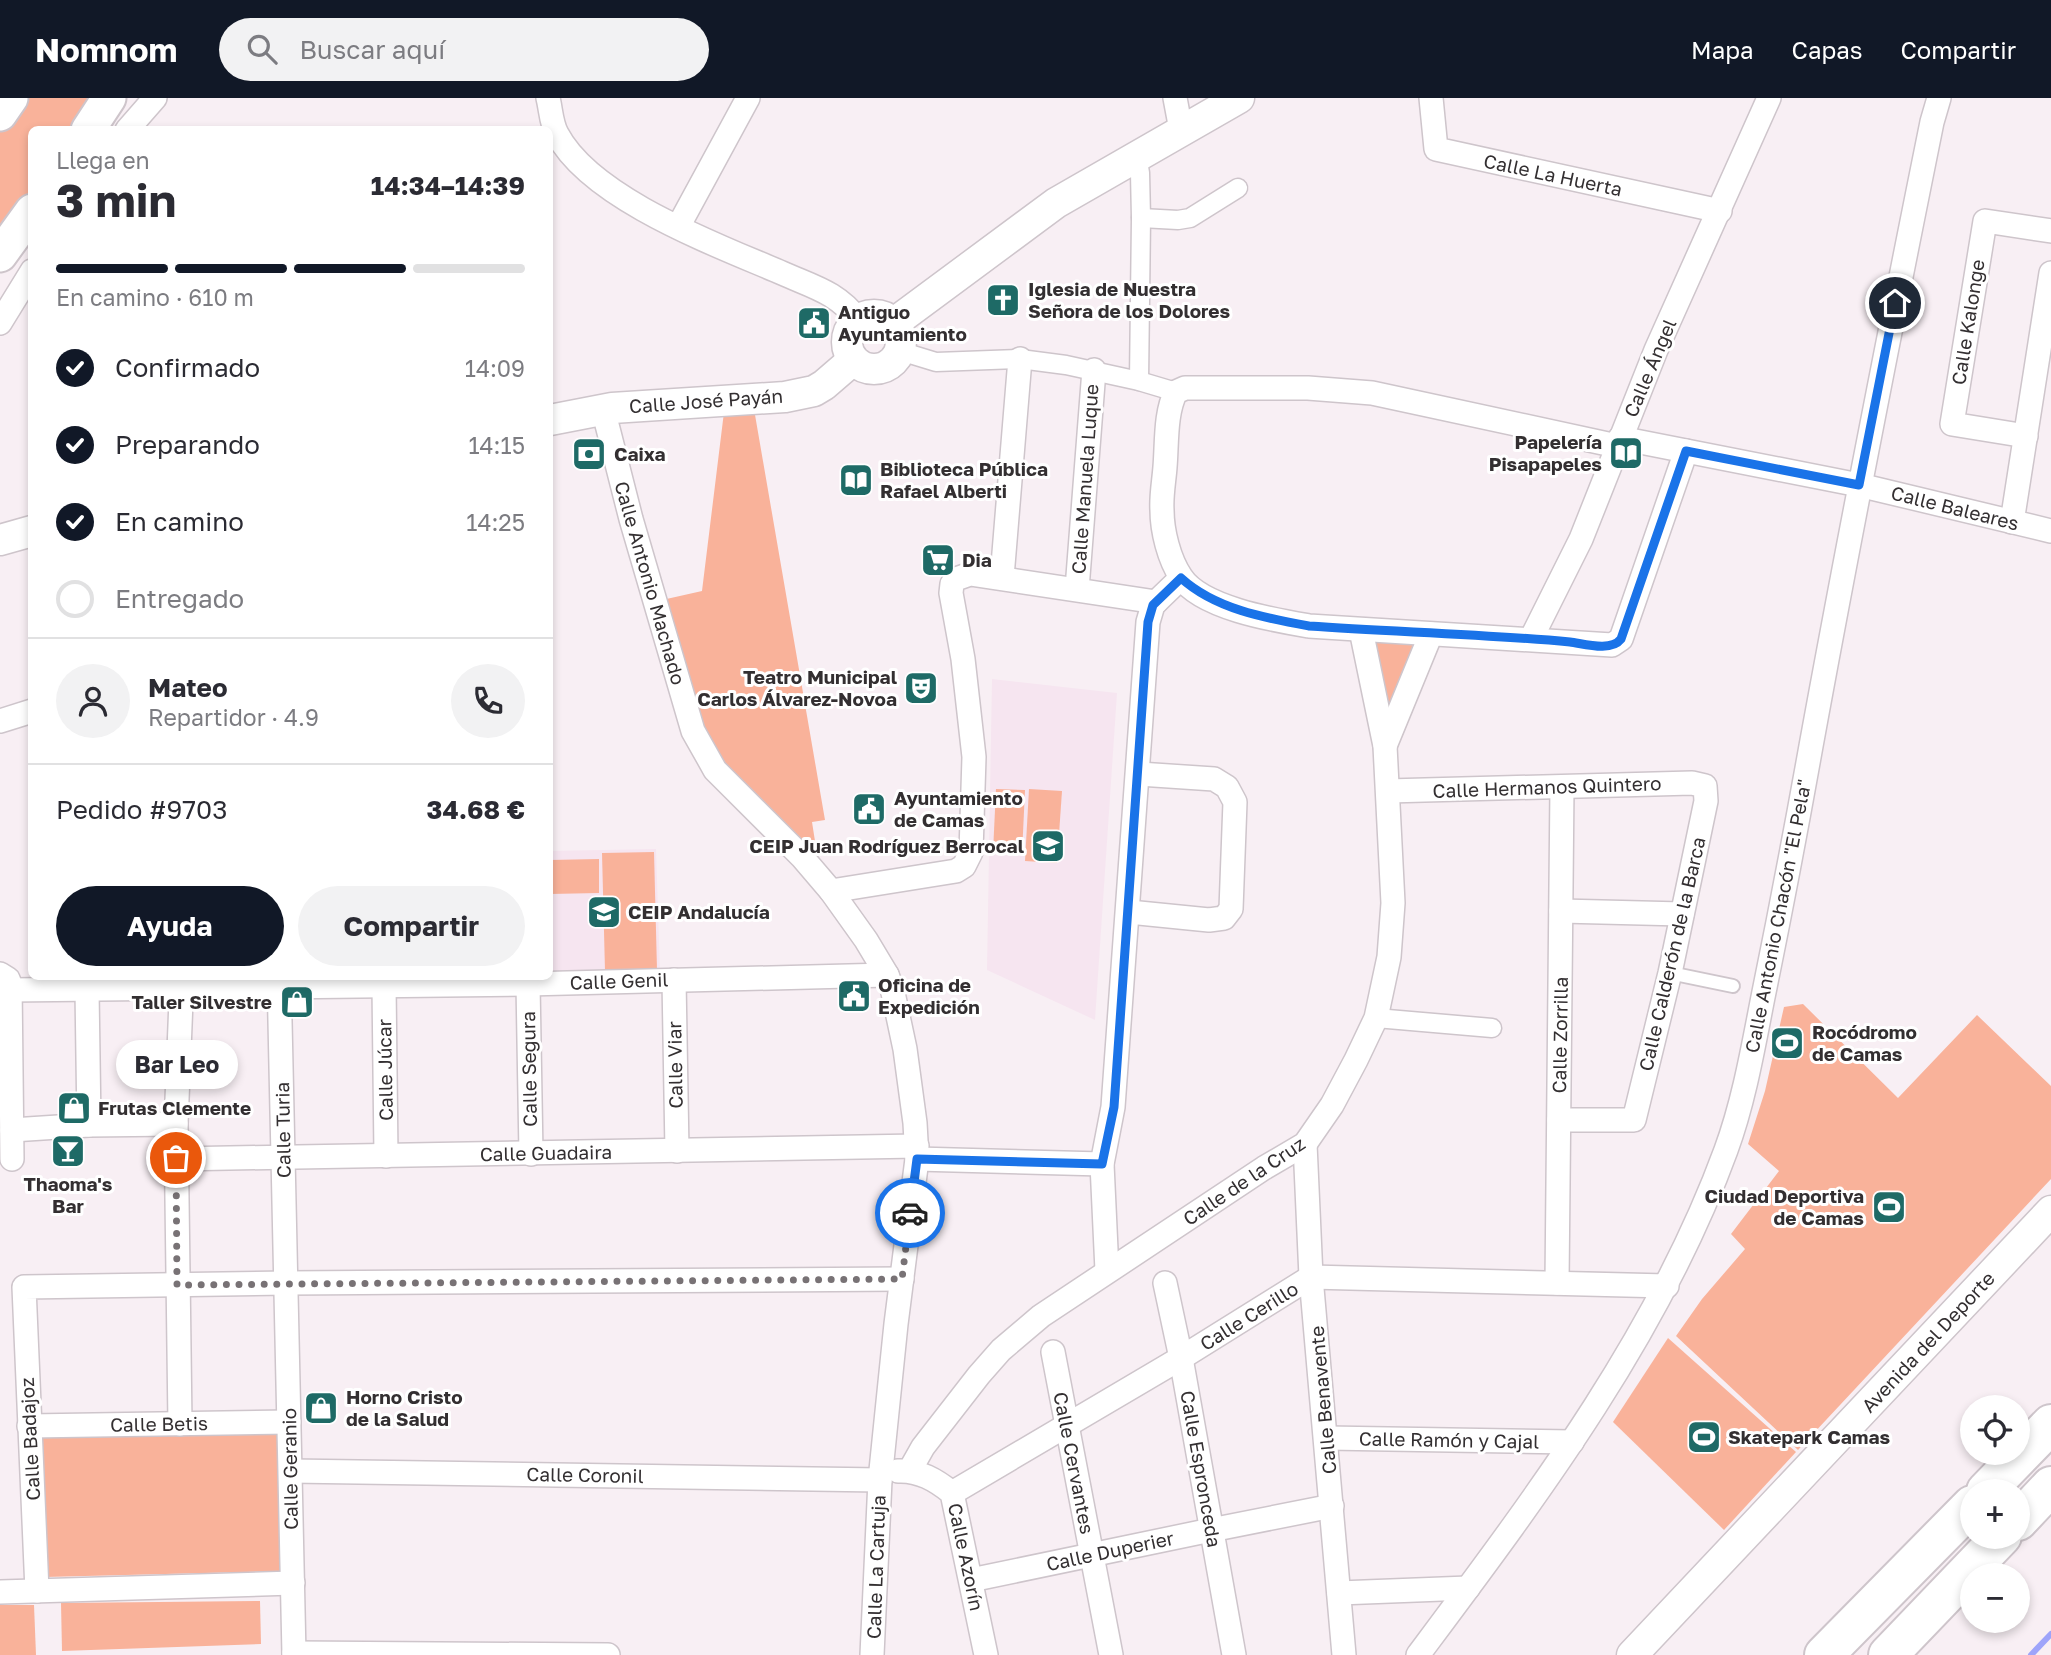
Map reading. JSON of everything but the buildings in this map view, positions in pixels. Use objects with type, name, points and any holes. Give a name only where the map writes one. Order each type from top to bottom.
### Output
[{"type":"highway","points":[[1998,1479],[2051,1424]]},
{"type":"highway","points":[[2030,1508],[2051,1486]]},
{"type":"highway","points":[[1824,1655],[1960,1517]]},
{"type":"highway","points":[[1888,1655],[1990,1549]]},
{"type":"main road","points":[[0,114],[11,98]]},
{"type":"main road","points":[[91,126],[109,98]]},
{"type":"main road","points":[[0,256],[28,217]]},
{"type":"street","points":[[130,126],[155,98]]},
{"type":"street","points":[[548,98],[558,136],[600,181],[646,212],[838,298],[858,320]]},
{"type":"street","points":[[678,227],[748,98]]},
{"type":"street","points":[[1175,98],[1181,130]]},
{"type":"street","points":[[1239,98],[1045,210],[897,337],[891,364],[875,370],[860,366],[853,360],[847,346],[849,331],[858,320],[873,315],[880,316],[897,337],[936,362],[1020,359],[1094,370],[1176,392],[1170,415],[1161,510],[1165,535],[1181,578],[1208,598],[1244,611],[1309,626],[1605,646],[1618,643],[1686,451]]},
{"type":"street","name":"Calle La Huerta","points":[[1431,98],[1436,149],[1720,211]]},
{"type":"street","name":"Calle Ángel","points":[[1531,639],[1581,540],[1656,350],[1769,98]]},
{"type":"street","name":"Calle Antonio Chacón \"El Pela\"","points":[[1418,1655],[1572,1442],[1667,1286],[1727,1147],[1753,1046],[1787,880],[1859,485],[1939,98]]},
{"type":"street","points":[[1138,155],[1142,218],[1139,381]]},
{"type":"street","points":[[1142,218],[1190,218],[1238,188]]},
{"type":"street","name":"Calle Kalonge","points":[[2026,436],[1952,424],[1985,221],[2051,231]]},
{"type":"street","points":[[2012,522],[2051,273]]},
{"type":"street","points":[[0,323],[28,278]]},
{"type":"street","points":[[1002,578],[1020,359]]},
{"type":"street","name":"Calle José Payán","points":[[553,419],[603,409],[785,397],[824,386],[853,360]]},
{"type":"street","name":"Calle Manuela Luque","points":[[1077,589],[1094,370]]},
{"type":"street","name":"Calle Baleares","points":[[1176,392],[1197,387],[1258,387],[1372,393],[1619,442],[1686,451],[1859,485],[2051,531]]},
{"type":"street","name":"Calle Antonio Machado","points":[[603,409],[660,619],[693,731],[701,749],[721,777],[802,857],[831,891],[887,975],[895,999],[905,1049],[917,1153],[880,1476]]},
{"type":"street","points":[[0,540],[28,532]]},
{"type":"street","points":[[831,891],[948,873],[964,866],[969,860],[974,757],[963,659],[951,593],[956,579],[963,575],[1002,578],[1156,602]]},
{"type":"street","points":[[1107,1271],[1102,1164],[1114,1107],[1148,622],[1156,602],[1181,578]]},
{"type":"street","name":"Calle de la Cruz","points":[[910,1470],[923,1447],[979,1375],[1002,1350],[1041,1316],[1305,1144],[1332,1105],[1376,1018],[1389,957],[1393,903],[1385,746],[1361,629]]},
{"type":"street","name":"Calle de la Cruz","points":[[1385,746],[1431,634]]},
{"type":"street","points":[[0,721],[28,711]]},
{"type":"street","points":[[1129,912],[1209,920],[1224,918],[1231,909],[1235,802],[1227,787],[1214,779],[1139,774]]},
{"type":"street","name":"Calle Hermanos Quintero","points":[[1388,791],[1692,783],[1705,786]]},
{"type":"street","name":"Calle Calderón de la Barca","points":[[1559,1121],[1634,1121],[1670,973],[1706,801],[1705,786]]},
{"type":"street","name":"Calle Zorrilla","points":[[1557,1283],[1562,787]]},
{"type":"street","points":[[1561,911],[1682,915]]},
{"type":"street","name":"Calle Genil","points":[[5,982],[87,990],[182,983],[279,981],[384,985],[528,984],[887,975]]},
{"type":"street","name":"Calle Viar","points":[[674,980],[677,1151]]},
{"type":"street","name":"Calle Turia","points":[[279,981],[287,1283]]},
{"type":"street","points":[[5,982],[5,1050],[12,1159]]},
{"type":"street","points":[[180,1424],[176,1124],[182,983]]},
{"type":"street","name":"Calle Segura","points":[[528,984],[531,1154]]},
{"type":"street","name":"Calle Júcar","points":[[384,985],[386,1156]]},
{"type":"street","points":[[87,990],[89,1125]]},
{"type":"street","points":[[1376,1018],[1492,1028]]},
{"type":"street","points":[[12,1129],[176,1124]]},
{"type":"street","name":"Calle Benavente","points":[[1305,1144],[1311,1277],[1344,1655]]},
{"type":"street","name":"Calle Guadaira","points":[[176,1158],[677,1151],[917,1153],[1102,1164]]},
{"type":"street","name":"Avenida del Deporte","points":[[1632,1655],[2051,1211]]},
{"type":"street","name":"Calle Cerillo","points":[[952,1493],[1181,1358],[1311,1277],[1667,1286]]},
{"type":"street","points":[[177,1285],[902,1279]]},
{"type":"street","name":"Calle Geranio","points":[[287,1283],[294,1654]]},
{"type":"street","name":"Calle Espronceda","points":[[1165,1283],[1234,1655]]},
{"type":"street","name":"Calle Badajoz","points":[[37,1591],[24,1287],[177,1285]]},
{"type":"street","name":"Calle Cervantes","points":[[1053,1352],[1111,1655]]},
{"type":"street","name":"Calle Betis","points":[[29,1426],[289,1422]]},
{"type":"street","name":"Calle Ramón y Cajal","points":[[1326,1438],[1572,1442]]},
{"type":"street","name":"Calle Azorín","points":[[880,1476],[910,1470],[922,1474],[952,1493],[986,1655]]},
{"type":"street","name":"Calle Coronil","points":[[290,1471],[880,1476]]},
{"type":"street","name":"Calle La Cartuja","points":[[872,1655],[880,1476]]},
{"type":"street","name":"Calle Duperier","points":[[971,1580],[1332,1506]]},
{"type":"street","points":[[0,1592],[293,1583]]},
{"type":"street","points":[[1339,1593],[1468,1588]]},
{"type":"street","points":[[294,1654],[608,1655]]},
{"type":"lane","points":[[1670,973],[1732,986]]},
{"type":"shaded area","points":[[23,98],[95,98],[75,126],[28,126],[28,193],[0,235],[0,132]]},
{"type":"shaded area","points":[[754,409],[825,820],[812,822],[817,854],[735,782],[701,729],[662,600],[702,591],[724,412]]},
{"type":"shaded area","points":[[1368,635],[1422,639],[1390,715]]},
{"type":"shaded area","name":"CEIP Juan Rodríguez Berrocal","points":[[992,679],[1117,693],[1095,1020],[987,970]]},
{"type":"shaded area","points":[[996,789],[1025,790],[1022,854],[993,852]]},
{"type":"shaded area","points":[[1029,789],[1062,791],[1057,863],[1025,861]]},
{"type":"shaded area","name":"CEIP Andalucía","points":[[656,849],[660,972],[553,973],[553,851]]},
{"type":"shaded area","points":[[654,852],[657,970],[605,971],[602,853]]},
{"type":"shaded area","points":[[599,859],[599,893],[553,894],[553,860]]},
{"type":"shaded area","name":"Ciudad Deportiva de Camas","points":[[1803,1004],[1898,1098],[1977,1015],[2051,1086],[2051,1179],[1798,1450],[1676,1336],[1702,1299],[1745,1249],[1731,1234],[1779,1171],[1748,1144],[1765,1091],[1784,1007]]},
{"type":"shaded area","name":"Skatepark Camas","points":[[1668,1338],[1796,1452],[1724,1530],[1613,1422]]},
{"type":"shaded area","points":[[279,1433],[282,1571],[45,1577],[42,1438]]},
{"type":"shaded area","points":[[260,1601],[261,1644],[62,1651],[61,1603]]},
{"type":"shaded area","points":[[0,1605],[34,1605],[36,1655],[0,1655]]},
{"type":"waterway","points":[[2031,1655],[2051,1634]]},
{"type":"way so far","points":[[176,1158],[177,1285],[902,1279],[910,1213]]},
{"type":"place","name":"Iglesia de Nuestra Señora de los Dolores","points":[[1003,300]]},
{"type":"place","name":"Antiguo Ayuntamiento","points":[[814,323]]},
{"type":"place","name":"Papelería Pisapapeles","points":[[1626,453]]},
{"type":"place","name":"Caixa","points":[[589,454]]},
{"type":"place","name":"Biblioteca Pública Rafael Alberti","points":[[856,480]]},
{"type":"place","name":"Dia","points":[[938,560]]},
{"type":"place","name":"Teatro Municipal Carlos Álvarez-Novoa","points":[[921,688]]},
{"type":"place","name":"Ayuntamiento de Camas","points":[[869,809]]},
{"type":"place","name":"CEIP Juan Rodríguez Berrocal","points":[[1048,846]]},
{"type":"place","name":"CEIP Andalucía","points":[[604,912]]},
{"type":"place","name":"Oficina de Expedición","points":[[854,996]]},
{"type":"place","name":"Taller Silvestre","points":[[297,1002]]},
{"type":"place","name":"Rocódromo de Camas","points":[[1787,1043]]},
{"type":"place","name":"Frutas Clemente","points":[[74,1108]]},
{"type":"place","name":"Thaoma's Bar","points":[[68,1151]]},
{"type":"place","name":"Bar Leo","points":[[176,1158]]},
{"type":"place","name":"Ciudad Deportiva de Camas","points":[[1889,1207]]},
{"type":"place","name":"Horno Cristo de la Salud","points":[[321,1408]]},
{"type":"place","name":"Skatepark Camas","points":[[1704,1437]]},
{"type":"route","points":[[910,1213],[917,1159],[1102,1164],[1114,1107],[1149,614],[1153,605],[1181,578],[1208,598],[1231,607],[1279,621],[1309,626],[1605,646],[1618,643],[1686,451],[1859,485],[1895,303]]}]
